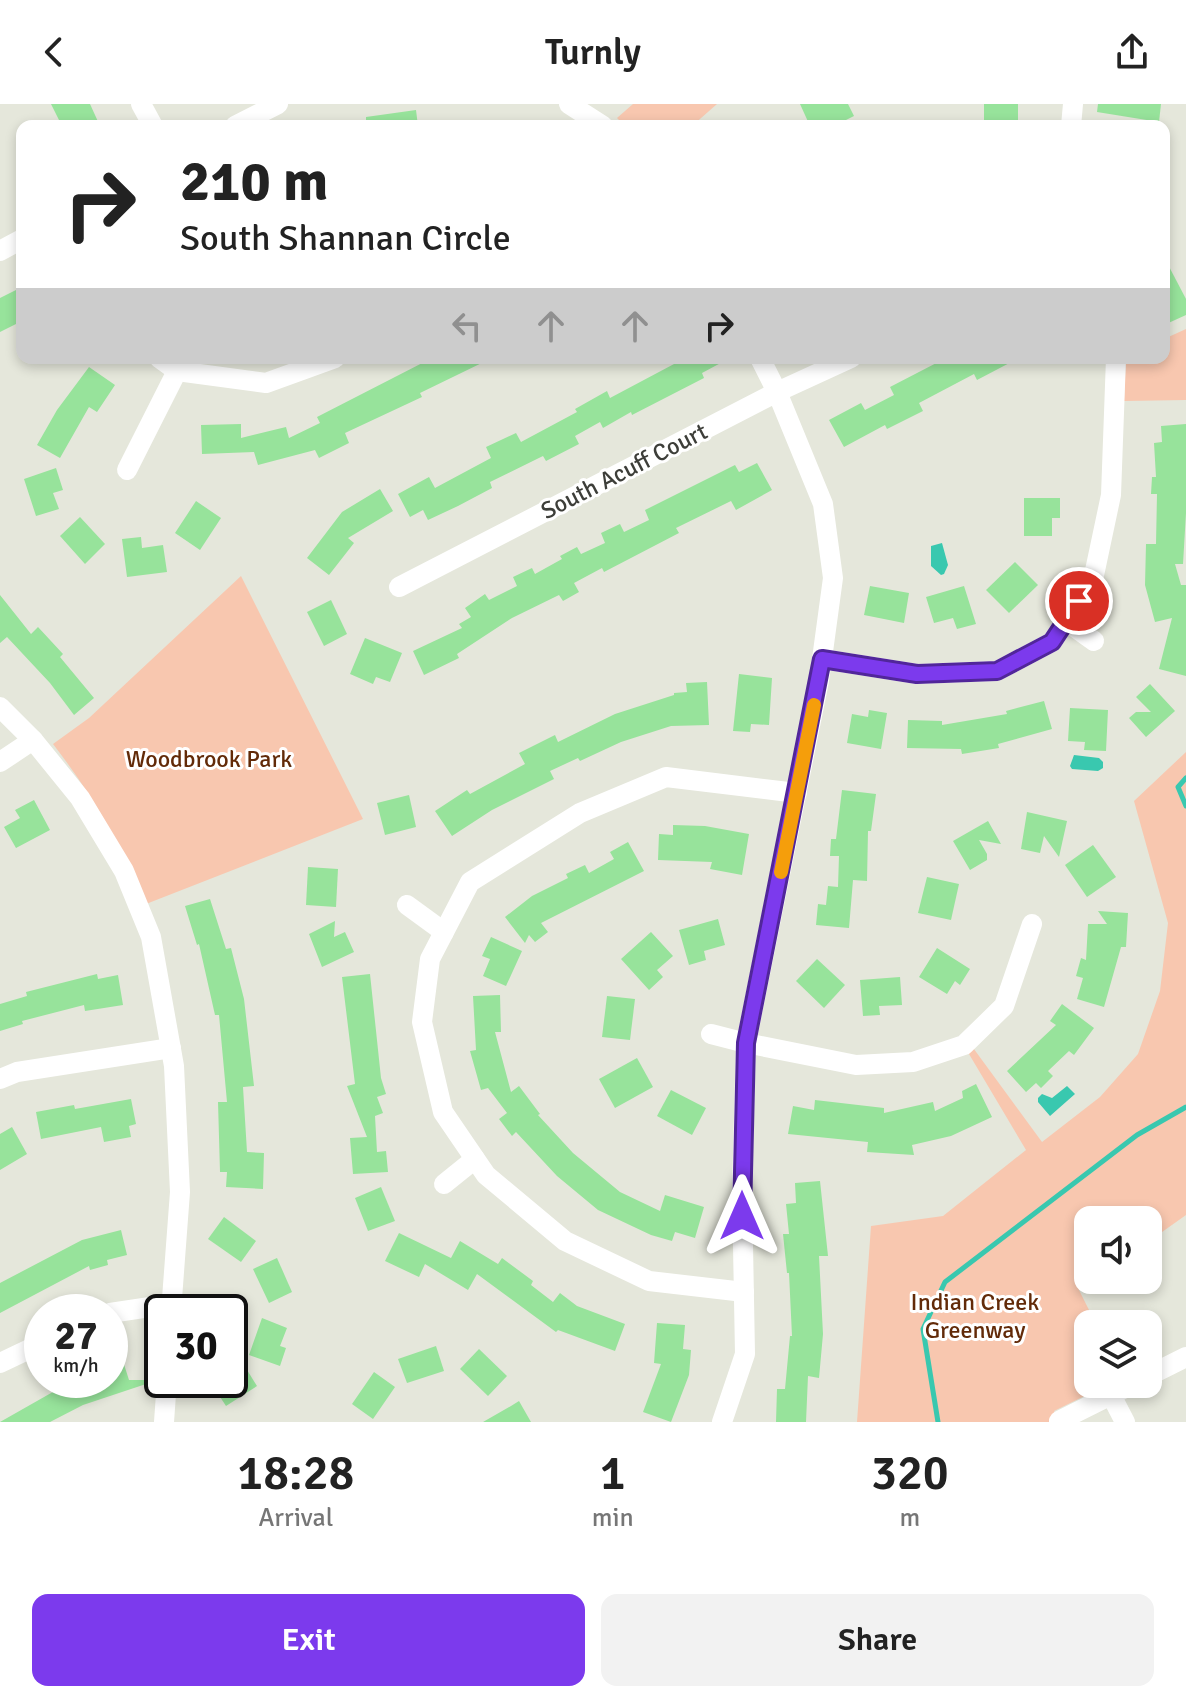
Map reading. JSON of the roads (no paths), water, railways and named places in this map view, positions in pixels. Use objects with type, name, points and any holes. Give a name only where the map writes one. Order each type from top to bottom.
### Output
[{"type":"street","points":[[247,120],[278,104]]},
{"type":"street","points":[[569,104],[594,120]]},
{"type":"street","points":[[167,364],[177,371],[266,383],[318,364]]},
{"type":"street","points":[[722,1422],[745,1354],[742,1190],[746,1043],[797,793],[822,659],[833,578],[823,504],[763,364]]},
{"type":"street","name":"South Acuff Court","points":[[399,587],[777,392],[838,364]]},
{"type":"street","points":[[822,659],[917,674],[997,671],[1052,642],[1093,580],[1111,495],[1116,364]]},
{"type":"street","points":[[127,470],[177,371]]},
{"type":"street","points":[[1066,621],[1094,641]]},
{"type":"street","points":[[0,707],[33,740],[80,798],[124,871],[151,937],[174,1066],[180,1192],[172,1294]]},
{"type":"street","points":[[0,762],[33,740]]},
{"type":"street","points":[[744,1292],[649,1281],[565,1241],[486,1175],[443,1112],[422,1022],[430,959],[470,882],[580,813],[666,777],[797,793]]},
{"type":"street","points":[[407,905],[444,932]]},
{"type":"street","points":[[711,1034],[856,1065],[913,1062],[964,1045],[1004,1006],[1032,924]]},
{"type":"street","points":[[0,1079],[17,1072],[171,1048]]},
{"type":"street","points":[[444,1184],[475,1159]]},
{"type":"street","points":[[0,1363],[24,1352]]},
{"type":"street","points":[[1162,1369],[1186,1357]]},
{"type":"street","points":[[164,1422],[166,1398]]},
{"type":"street","points":[[1059,1421],[1088,1415],[1108,1398]]},
{"type":"street","points":[[1113,1398],[1125,1422]]},
{"type":"water","points":[[942,543],[948,565],[941,575],[931,566],[931,546]]},
{"type":"water","points":[[1074,755],[1099,758],[1103,768],[1098,771],[1072,769],[1070,766]]},
{"type":"water","points":[[1067,1086],[1075,1094],[1050,1116],[1038,1098],[1042,1094],[1052,1098]]},
{"type":"waterway","points":[[1186,778],[1178,787],[1186,806]]},
{"type":"waterway","points":[[938,1422],[923,1329],[945,1282],[1137,1135],[1186,1107]]},
{"type":"park label","name":"Woodbrook Park","points":[[209,759]]},
{"type":"park label","name":"Indian Creek Greenway","points":[[975,1316]]}]
